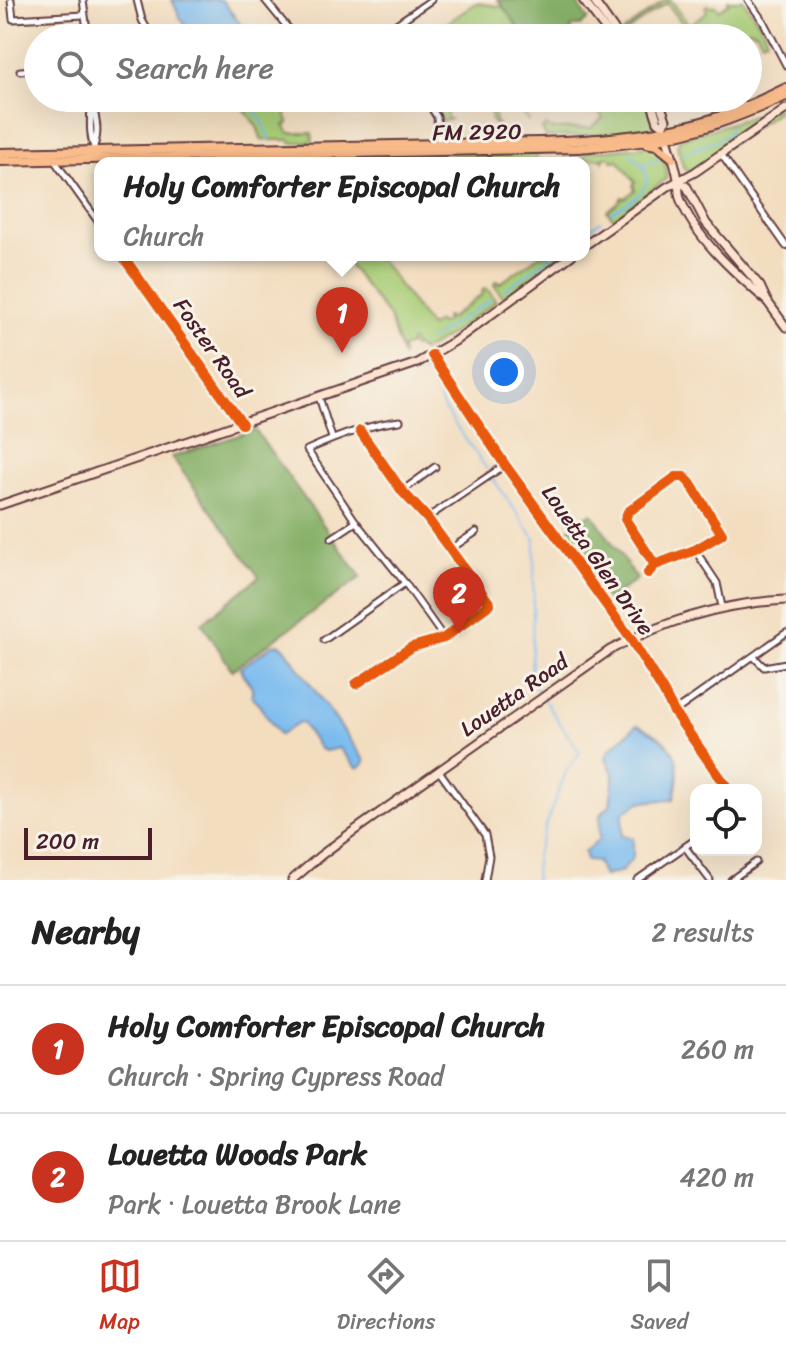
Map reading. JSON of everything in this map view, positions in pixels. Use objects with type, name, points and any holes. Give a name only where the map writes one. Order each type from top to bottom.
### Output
[{"type":"main road","points":[[583,0],[603,24]]},
{"type":"main road","points":[[593,0],[605,24]]},
{"type":"main road","name":"FM 2920","points":[[762,107],[786,92]]},
{"type":"main road","name":"FM 2920","points":[[762,101],[786,92]]},
{"type":"main road","points":[[590,242],[655,195],[785,111]]},
{"type":"main road","points":[[655,112],[665,131],[673,158],[679,181],[678,194],[699,233],[767,301],[786,327]]},
{"type":"main road","points":[[663,112],[665,131]]},
{"type":"main road","name":"FM 2920","points":[[439,147],[579,148],[641,142],[665,131],[732,112]]},
{"type":"main road","name":"FM 2920","points":[[103,157],[578,140],[719,123],[748,112]]},
{"type":"main road","points":[[641,142],[657,145],[673,158]]},
{"type":"main road","name":"FM 2920","points":[[0,153],[94,149],[251,151]]},
{"type":"main road","name":"FM 2920","points":[[0,161],[94,157]]},
{"type":"main road","points":[[679,181],[687,187],[706,223],[760,286],[767,301]]},
{"type":"main road","points":[[655,195],[671,196],[682,203]]},
{"type":"main road","points":[[0,505],[393,372],[432,355],[564,261]]},
{"type":"main road","name":"Louetta Road","points":[[292,880],[320,856],[536,701],[631,639],[722,607],[786,600]]},
{"type":"street","points":[[11,0],[13,19],[84,15]]},
{"type":"street","points":[[83,0],[86,24]]},
{"type":"street","points":[[137,0],[144,24]]},
{"type":"street","points":[[265,0],[285,24]]},
{"type":"street","points":[[398,24],[431,0]]},
{"type":"street","points":[[748,0],[786,65]]},
{"type":"street","points":[[20,71],[24,71]]},
{"type":"street","points":[[94,112],[97,141],[94,149]]},
{"type":"street","points":[[434,112],[439,147]]},
{"type":"street","points":[[721,154],[786,246]]},
{"type":"street","points":[[54,159],[94,216]]},
{"type":"street","name":"Foster Road","points":[[126,261],[242,424]]},
{"type":"street","name":"Louetta Glen Drive","points":[[432,355],[505,465],[631,639],[674,712],[725,784]]},
{"type":"street","points":[[319,397],[332,439]]},
{"type":"street","points":[[400,421],[332,439],[307,450],[356,522],[444,638]]},
{"type":"street","points":[[356,684],[412,647],[444,638],[490,604],[427,518],[402,491],[360,431]]},
{"type":"street","points":[[427,518],[505,465]]},
{"type":"street","points":[[402,491],[435,467]]},
{"type":"street","points":[[648,573],[653,562],[695,550],[722,534],[684,477],[676,477],[628,512],[625,519],[653,562]]},
{"type":"street","points":[[332,538],[356,522]]},
{"type":"street","points":[[449,550],[476,532]]},
{"type":"street","points":[[695,550],[717,583],[722,607]]},
{"type":"street","points":[[324,640],[405,583]]},
{"type":"street","points":[[674,712],[786,633]]},
{"type":"street","points":[[754,657],[764,667],[786,663]]},
{"type":"street","points":[[439,770],[485,835],[489,856],[485,880]]},
{"type":"street","points":[[637,880],[690,843]]},
{"type":"street","points":[[685,847],[710,880]]},
{"type":"street","points":[[731,880],[756,862]]},
{"type":"green space","points":[[498,0],[576,0],[588,19],[582,24],[516,24]]},
{"type":"green space","points":[[665,0],[671,0],[688,24],[683,24],[667,3],[633,24]]},
{"type":"green space","points":[[728,0],[743,0],[760,24],[690,24],[707,12],[705,7],[708,5],[715,5],[719,10],[729,3]]},
{"type":"green space","points":[[476,3],[504,7],[516,24],[446,24]]},
{"type":"green space","points":[[775,106],[778,111],[696,168],[690,171],[684,169],[677,145],[680,139]]},
{"type":"green space","points":[[246,112],[286,112],[289,124],[284,125],[289,133],[312,133],[313,140],[291,143],[290,140],[262,140]]},
{"type":"green space","points":[[438,112],[447,112],[450,119],[442,121]]},
{"type":"green space","points":[[491,112],[495,112],[495,123],[499,125],[495,125]]},
{"type":"green space","points":[[598,112],[650,112],[654,123],[644,130],[601,135],[546,137],[542,129],[546,126],[551,129],[591,128],[603,118]]},
{"type":"green space","points":[[653,147],[663,158],[666,179],[615,218],[612,217],[607,211],[635,190],[635,182],[618,160],[584,157],[587,152]]},
{"type":"green space","points":[[534,153],[537,155],[446,157],[448,154]]},
{"type":"green space","points":[[346,261],[381,261],[430,327],[446,321],[447,316],[449,319],[483,294],[485,289],[496,301],[423,351],[413,347],[413,341],[410,341],[410,345],[402,348],[403,358],[389,317]]},
{"type":"green space","points":[[532,261],[552,261],[506,296],[502,296],[494,285],[498,281],[499,284]]},
{"type":"green space","points":[[255,430],[361,577],[232,670],[202,623],[259,577],[172,457]]},
{"type":"green space","points":[[592,513],[637,579],[607,601],[563,533]]},
{"type":"water","points":[[172,0],[222,0],[240,24],[184,24]]},
{"type":"water","points":[[279,644],[365,761],[363,765],[355,767],[339,748],[320,749],[302,723],[280,735],[252,695],[252,688],[240,668]]},
{"type":"water","points":[[637,725],[661,738],[674,753],[678,773],[674,799],[640,802],[623,813],[622,836],[633,838],[633,857],[622,871],[604,876],[597,862],[586,860],[584,852],[599,840],[600,815],[610,805],[614,775],[606,758],[609,750]]},
{"type":"waterway","points":[[255,112],[270,141]]},
{"type":"waterway","points":[[681,154],[716,141],[729,133],[730,127]]},
{"type":"waterway","points":[[611,213],[632,200],[646,182],[643,167],[630,152]]},
{"type":"waterway","points":[[643,165],[660,158]]},
{"type":"waterway","points":[[590,229],[601,221]]},
{"type":"waterway","points":[[504,290],[545,261]]},
{"type":"waterway","points":[[430,340],[491,299]]},
{"type":"waterway","points":[[421,370],[431,379],[444,409],[487,469]]},
{"type":"waterway","points":[[494,480],[535,539],[531,681],[541,695]]},
{"type":"waterway","points":[[535,880],[536,855],[549,816],[566,772],[580,752],[544,700]]},
{"type":"cycle path","points":[[126,261],[242,424]]},
{"type":"cycle path","points":[[432,355],[505,465],[631,639],[674,712],[725,784]]},
{"type":"cycle path","points":[[356,684],[412,647],[444,638],[490,604],[427,518],[402,491],[360,431]]},
{"type":"cycle path","points":[[648,573],[655,565],[695,550],[722,534],[684,477],[676,477],[628,512],[625,519],[655,565]]},
{"type":"place","name":"Holy Comforter Episcopal Church","points":[[342,353]]},
{"type":"place","name":"Louetta Woods Park","points":[[459,633]]}]
